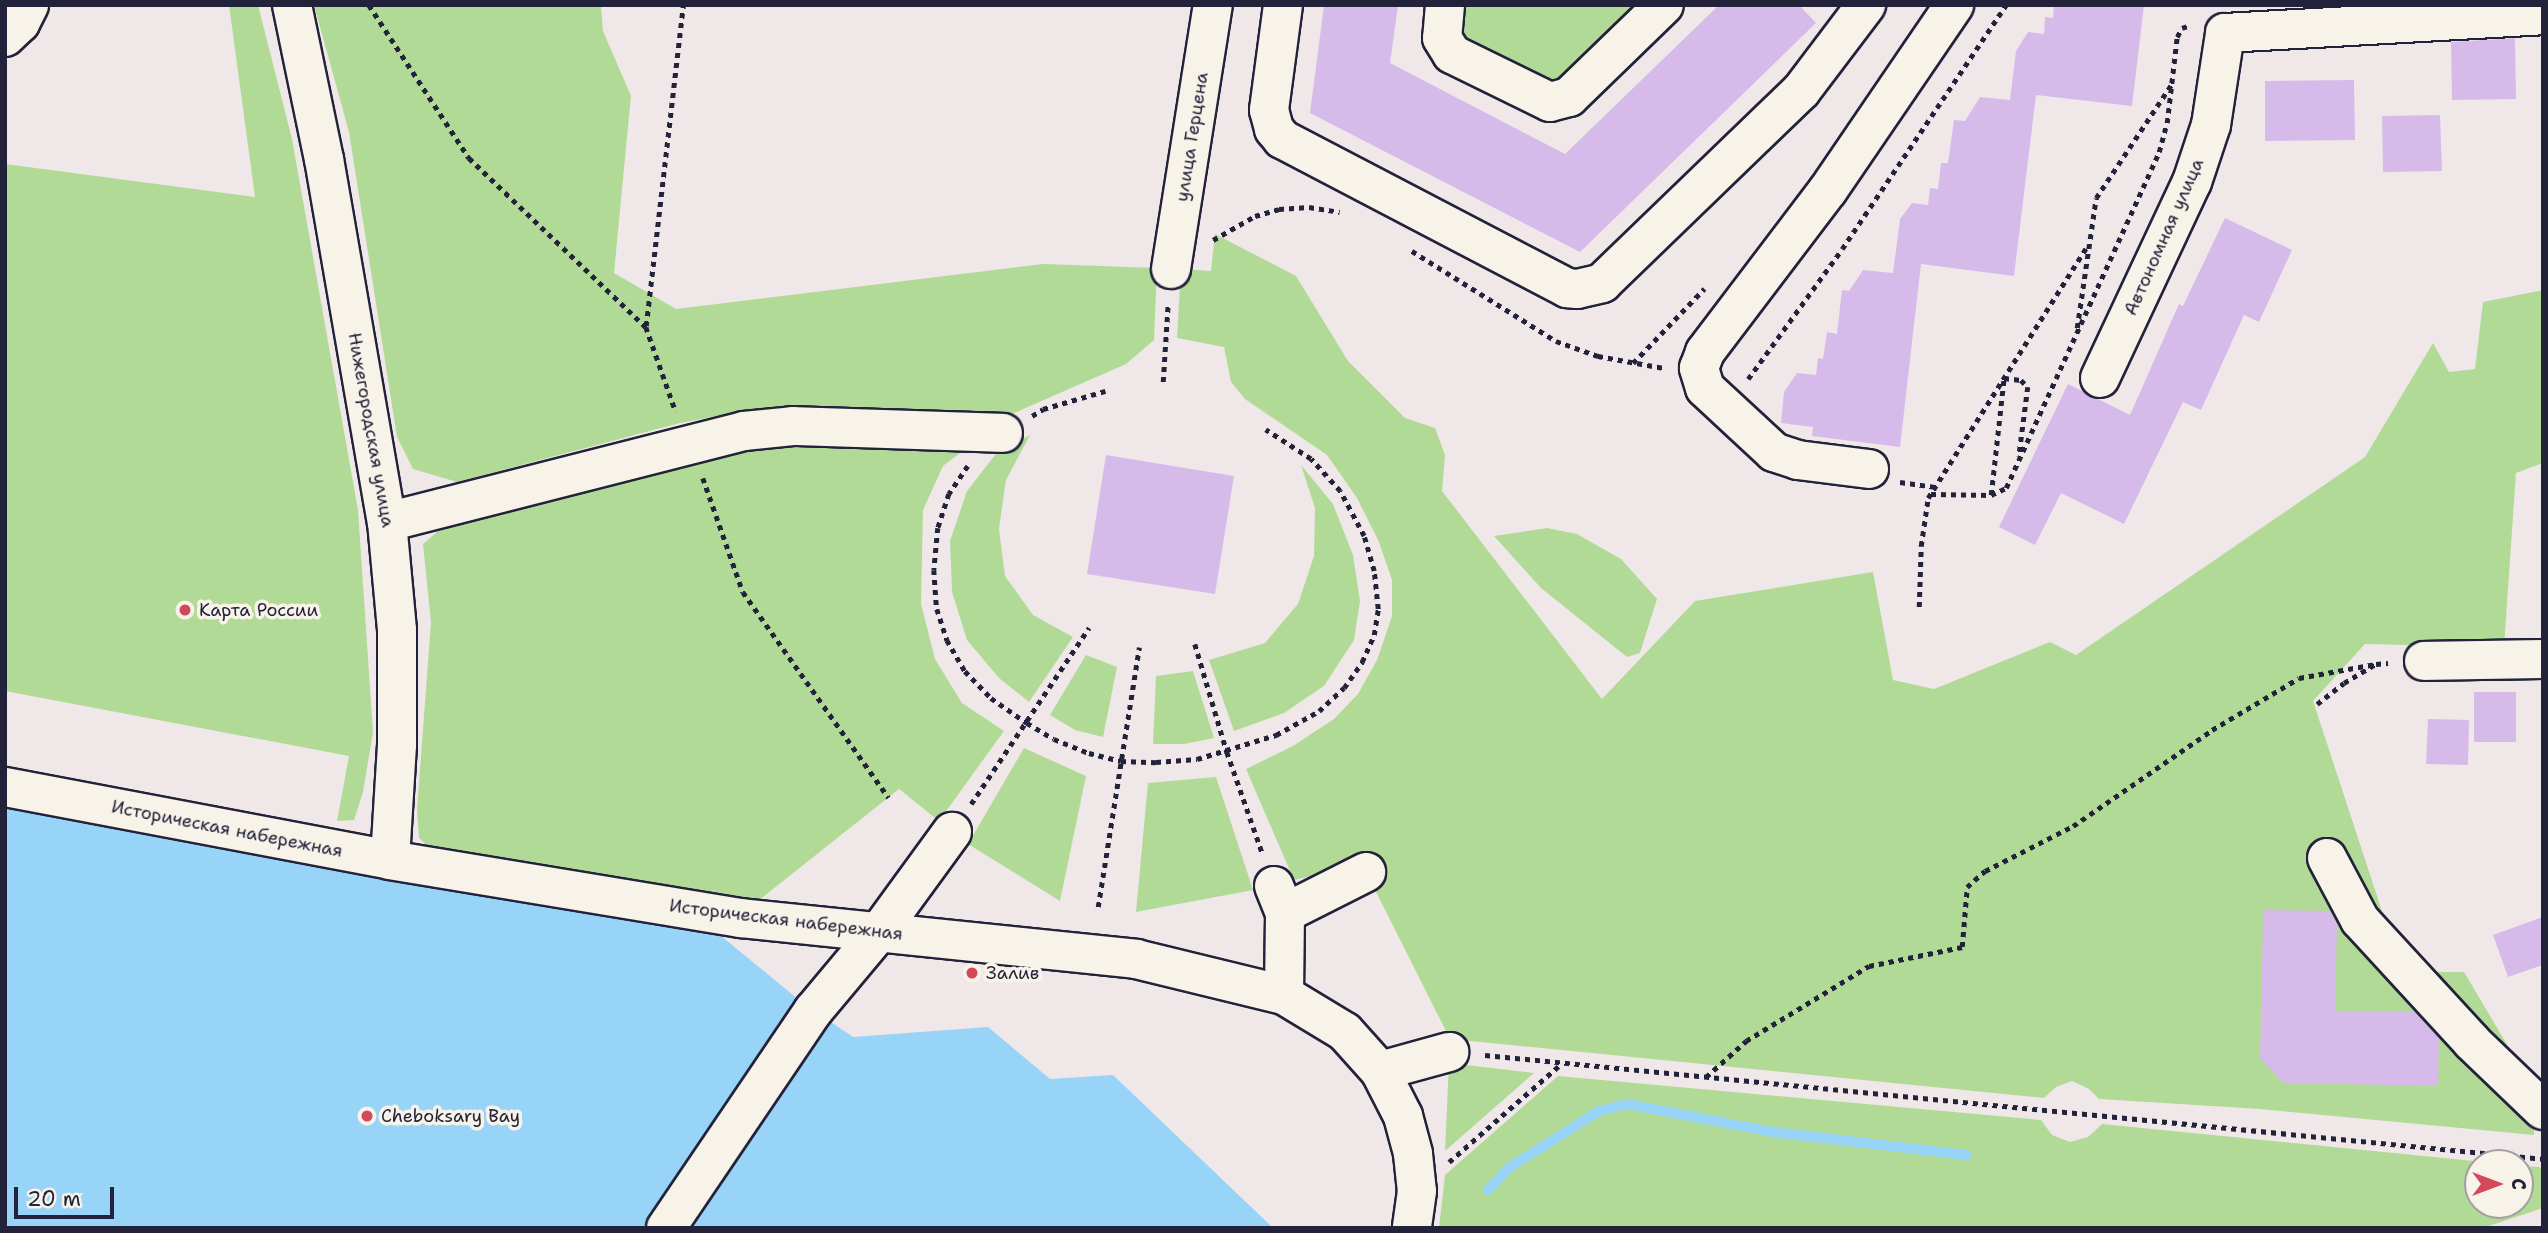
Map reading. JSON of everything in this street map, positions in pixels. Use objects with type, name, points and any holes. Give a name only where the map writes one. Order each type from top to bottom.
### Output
[{"type":"street","points":[[5,37],[20,23],[29,5]]},
{"type":"street","name":"Нижегородская улица","points":[[292,5],[324,159],[387,522],[397,630],[397,745],[390,860]]},
{"type":"street","name":"улица Герцена","points":[[1171,269],[1213,5]]},
{"type":"street","points":[[1283,5],[1269,110],[1273,129],[1282,139],[1567,288],[1577,289],[1602,283],[1801,91],[1866,5]]},
{"type":"street","points":[[1445,5],[1442,38],[1452,54],[1549,102],[1569,97],[1664,5]]},
{"type":"street","points":[[1870,469],[1786,457],[1762,444],[1705,388],[1699,374],[1705,352],[1820,201],[1954,5]]},
{"type":"street","points":[[2214,29],[2530,12]]},
{"type":"street","name":"Автономная улица","points":[[2100,379],[2192,183],[2211,125],[2214,29]]},
{"type":"street","points":[[387,522],[744,431],[793,426],[1003,433]]},
{"type":"street","points":[[2424,661],[2543,659]]},
{"type":"street","name":"Историческая набережная","points":[[5,787],[390,860],[741,918],[1136,959],[1284,995],[1345,1032],[1380,1071],[1403,1116],[1413,1154],[1416,1191],[1412,1228]]},
{"type":"street","points":[[666,1228],[813,1011],[879,932],[953,832]]},
{"type":"street","points":[[2327,858],[2360,920],[2472,1042],[2543,1110]]},
{"type":"street","points":[[1284,995],[1280,899],[1366,872]]},
{"type":"street","points":[[1380,1071],[1449,1052]]},
{"type":"path","points":[[369,5],[469,158],[646,327]]},
{"type":"path","points":[[683,5],[646,327],[743,592],[889,798]]},
{"type":"path","points":[[1727,409],[1842,249],[2006,5]]},
{"type":"path","points":[[1931,494],[1991,495],[2006,488],[2159,152],[2167,123],[2179,32],[2185,26],[2214,29]]},
{"type":"path","points":[[2076,335],[2093,209],[2100,188],[2171,84]]},
{"type":"path","points":[[1163,383],[1171,269],[1255,216],[1279,209],[1309,207],[1346,214]]},
{"type":"path","points":[[1919,607],[1925,507],[1931,494],[2088,245]]},
{"type":"path","points":[[1410,250],[1556,341],[1585,353],[1699,374]]},
{"type":"path","points":[[1633,363],[1713,280]]},
{"type":"path","points":[[2005,375],[2021,380],[2028,387],[2019,461]]},
{"type":"path","points":[[1991,495],[2005,375]]},
{"type":"path","points":[[1105,391],[1043,409],[1003,433],[970,463],[948,494],[938,528],[934,570],[936,596],[947,640],[965,671],[991,698],[1054,739],[1089,753],[1121,761],[1156,762],[1227,752],[1276,735],[1319,711],[1344,688],[1362,662],[1374,635],[1378,609],[1374,571],[1364,536],[1340,491],[1311,458],[1266,430]]},
{"type":"path","points":[[1917,484],[1937,487]]},
{"type":"path","points":[[953,832],[1089,628]]},
{"type":"path","points":[[1195,644],[1227,752],[1280,899]]},
{"type":"path","points":[[1098,907],[1139,647]]},
{"type":"path","points":[[1706,1077],[1746,1041],[1869,965],[1962,947],[1967,887],[1985,871],[2073,826],[2212,730],[2298,678],[2376,664],[2424,661]]},
{"type":"path","points":[[2317,704],[2344,682],[2376,664]]},
{"type":"path","points":[[1449,1052],[2543,1159]]},
{"type":"path","points":[[1416,1191],[1561,1063]]},
{"type":"green space","points":[[229,5],[258,5],[292,139],[358,510],[373,732],[363,792],[354,820],[337,821],[349,756],[5,691],[5,164],[255,197]]},
{"type":"green space","points":[[314,5],[601,5],[603,31],[631,96],[614,273],[676,309],[1043,264],[1157,268],[1154,340],[1126,364],[1005,417],[754,409],[680,423],[457,482],[413,469],[397,437],[349,132]]},
{"type":"green space","points":[[1458,5],[1649,5],[1554,86],[1459,36]]},
{"type":"green space","points":[[1215,234],[1296,276],[1348,361],[1405,418],[1435,428],[1445,455],[1442,491],[1602,699],[1695,601],[1873,572],[1893,680],[1934,689],[2050,642],[2076,655],[2365,457],[2433,343],[2449,372],[2475,369],[2483,302],[2543,290],[2543,463],[2516,473],[2504,647],[2365,644],[2313,701],[2402,972],[2464,972],[2534,1090],[2534,1135],[2260,1109],[2099,1099],[2089,1089],[2072,1081],[2056,1087],[2044,1098],[1450,1039],[1362,864],[1294,880],[1246,769],[1293,746],[1334,719],[1358,694],[1377,660],[1392,616],[1392,580],[1379,542],[1357,498],[1327,455],[1245,399],[1231,382],[1224,347],[1177,338],[1181,269],[1211,271]]},
{"type":"green space","points":[[1030,435],[1006,480],[999,529],[1005,576],[1033,615],[1073,637],[1029,702],[999,678],[967,640],[952,592],[950,541],[967,491],[995,455]]},
{"type":"green space","points":[[755,443],[969,446],[943,466],[923,510],[921,604],[935,659],[962,703],[1004,731],[939,821],[899,789],[758,901],[431,849],[419,838],[417,810],[431,622],[423,544],[464,509]]},
{"type":"green space","points":[[1301,465],[1333,504],[1353,555],[1360,601],[1354,640],[1324,686],[1284,713],[1234,731],[1209,660],[1265,643],[1298,604],[1314,556],[1315,508]]},
{"type":"green space","points":[[1547,528],[1577,534],[1621,559],[1657,599],[1640,653],[1627,657],[1541,588],[1494,536]]},
{"type":"green space","points":[[1086,655],[1117,667],[1103,737],[1075,730],[1050,715]]},
{"type":"green space","points":[[1193,671],[1214,738],[1184,744],[1153,744],[1156,676]]},
{"type":"green space","points":[[1024,748],[1086,776],[1060,901],[968,844]]},
{"type":"green space","points":[[1216,777],[1253,890],[1136,912],[1148,783]]},
{"type":"green space","points":[[1449,1063],[1534,1073],[1445,1151]]},
{"type":"green space","points":[[1558,1076],[2041,1120],[2052,1135],[2070,1142],[2088,1137],[2102,1124],[2464,1160],[2464,1219],[2510,1219],[2483,1228],[1439,1228],[1445,1175]]},
{"type":"green space","points":[[2534,1167],[2543,1169],[2543,1208],[2534,1211]]},
{"type":"water","name":"Cheboksary Bay","points":[[5,805],[720,935],[805,1005],[653,1228],[5,1228]]},
{"type":"water","points":[[822,1016],[853,1037],[988,1027],[1050,1079],[1113,1075],[1273,1228],[679,1228]]},
{"type":"building","points":[[1324,5],[1398,5],[1390,63],[1565,154],[1719,5],[1799,5],[1816,23],[1580,252],[1310,113]]},
{"type":"building","points":[[2054,5],[2144,5],[2132,106],[2036,95],[2014,276],[1921,264],[1900,447],[1812,436],[1813,427],[1781,423],[1784,392],[1797,373],[1816,375],[1818,358],[1823,359],[1827,332],[1837,334],[1842,290],[1849,291],[1863,270],[1893,273],[1900,219],[1912,203],[1928,205],[1930,188],[1938,189],[1941,163],[1948,163],[1954,120],[1965,121],[1980,97],[2010,100],[2016,51],[2028,32],[2044,34],[2045,17],[2053,18]]},
{"type":"building","points":[[2515,38],[2516,99],[2452,100],[2451,42]]},
{"type":"building","points":[[2354,80],[2355,140],[2265,141],[2265,81]]},
{"type":"building","points":[[2440,115],[2442,171],[2383,172],[2382,116]]},
{"type":"building","points":[[2225,218],[2292,250],[2259,322],[2244,315],[2201,410],[2183,402],[2124,524],[2061,493],[2035,545],[1999,527],[2068,384],[2130,415],[2179,304],[2183,306]]},
{"type":"building","points":[[1106,455],[1234,476],[1215,594],[1087,574]]},
{"type":"building","points":[[2474,692],[2516,692],[2516,742],[2474,742]]},
{"type":"building","points":[[2428,719],[2469,720],[2468,765],[2426,764]]},
{"type":"building","points":[[2263,910],[2330,911],[2337,924],[2335,1011],[2415,1012],[2439,1038],[2438,1086],[2283,1083],[2260,1058]]},
{"type":"building","points":[[2543,917],[2543,965],[2508,977],[2493,935]]},
{"type":"waterway","points":[[1488,1190],[1510,1167],[1599,1111],[1627,1104],[1773,1132],[1967,1155]]},
{"type":"place","name":"Карта России","points":[[185,610]]},
{"type":"place","name":"Залив","points":[[972,973]]},
{"type":"place","name":"Cheboksary Bay","points":[[367,1116]]}]
